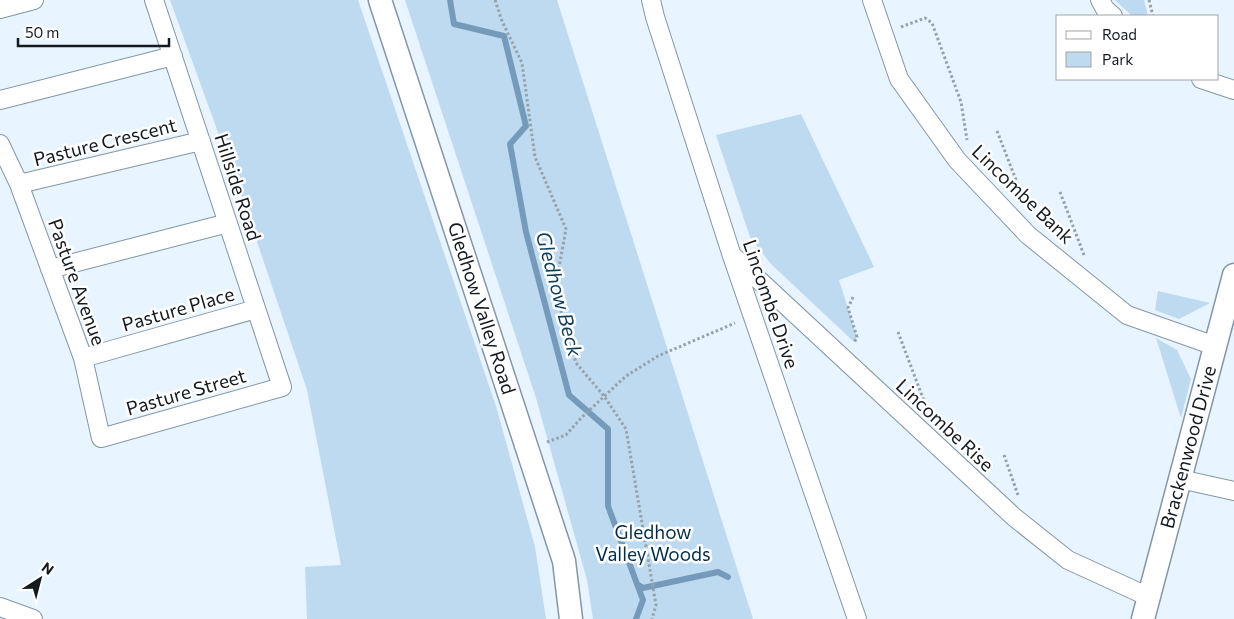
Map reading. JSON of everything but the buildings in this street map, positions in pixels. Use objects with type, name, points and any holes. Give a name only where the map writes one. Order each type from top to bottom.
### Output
[{"type":"street","points":[[0,9],[34,0]]},
{"type":"street","name":"Hillside Road","points":[[154,0],[282,387]]},
{"type":"street","name":"Gledhow Valley Road","points":[[380,0],[564,561],[571,619]]},
{"type":"street","name":"Lincombe Drive","points":[[652,0],[658,26],[732,256],[857,619]]},
{"type":"street","name":"Lincombe Bank","points":[[872,0],[899,79],[952,153],[1022,228],[1127,315],[1215,346]]},
{"type":"street","points":[[1100,0],[1105,9],[1112,15]]},
{"type":"street","points":[[0,100],[173,56]]},
{"type":"street","points":[[1203,80],[1234,90]]},
{"type":"street","name":"Pasture Crescent","points":[[19,184],[200,141]]},
{"type":"street","name":"Pasture Avenue","points":[[0,144],[19,184],[83,358],[101,438]]},
{"type":"street","points":[[50,269],[228,223]]},
{"type":"street","name":"Lincombe Rise","points":[[732,256],[1014,517],[1068,560],[1149,597]]},
{"type":"street","name":"Brackenwood Drive","points":[[1143,619],[1234,275]]},
{"type":"street","name":"Pasture Place","points":[[83,358],[256,309]]},
{"type":"street","name":"Pasture Street","points":[[101,438],[282,387]]},
{"type":"street","points":[[1180,479],[1234,492]]},
{"type":"street","points":[[0,606],[33,619]]},
{"type":"path","points":[[495,0],[502,21],[522,63],[535,157],[566,229],[555,290],[576,363],[604,396],[626,429],[656,604],[652,619]]},
{"type":"path","points":[[1149,0],[1153,15]]},
{"type":"path","points":[[884,33],[925,18],[932,23],[961,102],[967,141],[952,153]]},
{"type":"path","points":[[997,131],[1031,220],[1022,228]]},
{"type":"path","points":[[1060,192],[1085,258],[1074,271]]},
{"type":"path","points":[[844,359],[857,337],[848,308],[853,297]]},
{"type":"path","points":[[527,447],[566,435],[591,408],[626,376],[658,356],[753,316]]},
{"type":"path","points":[[898,332],[924,401],[908,419]]},
{"type":"path","points":[[1004,455],[1021,500],[1014,517]]},
{"type":"green space","points":[[170,0],[358,0],[496,406],[535,547],[546,619],[307,619],[305,567],[341,565],[307,390],[247,212]]},
{"type":"green space","name":"Gledhow Valley Woods","points":[[405,0],[557,0],[753,619],[593,619],[587,580],[536,398]]},
{"type":"green space","points":[[1115,0],[1144,0],[1148,15],[1131,15]]},
{"type":"green space","points":[[801,114],[874,267],[839,280],[857,337],[854,342],[771,264],[750,237],[716,135]]},
{"type":"green space","points":[[1158,291],[1210,303],[1179,319],[1155,310]]},
{"type":"green space","points":[[1156,338],[1177,350],[1191,379],[1181,418]]},
{"type":"waterway","name":"Gledhow Beck","points":[[450,0],[454,24],[504,36],[526,126],[510,144],[526,232],[569,395],[608,429],[608,506],[643,600],[636,619]]},
{"type":"waterway","points":[[637,584],[643,588],[718,572],[728,577]]}]
